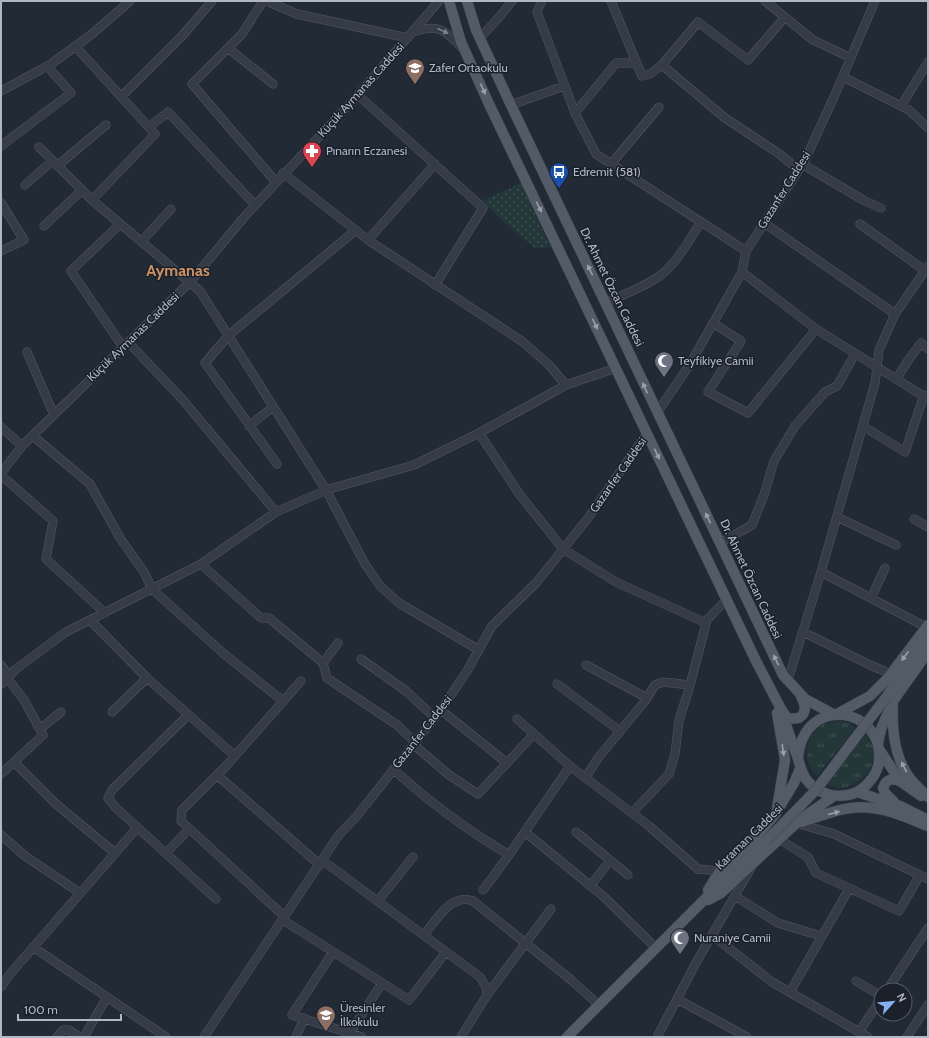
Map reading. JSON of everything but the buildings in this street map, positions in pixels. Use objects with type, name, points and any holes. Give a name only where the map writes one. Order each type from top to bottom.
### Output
[{"type":"main road","points":[[449,1],[466,52],[780,709],[798,758],[800,769],[813,787],[823,793],[834,796],[846,796],[858,792],[868,784],[875,774],[879,762],[878,747],[876,737],[868,726],[858,719],[846,715],[835,714]]},
{"type":"main road","name":"Dr. Ahmet Özcan Caddesi","points":[[467,1],[480,38],[511,105],[783,675],[805,699],[835,714]]},
{"type":"main road","points":[[798,758],[799,746],[803,734],[811,725],[821,718],[835,714],[870,696],[891,674],[927,626]]},
{"type":"main road","name":"Karaman Caddesi","points":[[878,747],[881,729],[890,699],[928,638]]},
{"type":"main road","name":"Karaman Caddesi","points":[[566,1037],[816,790],[928,652]]},
{"type":"main road","points":[[780,709],[786,718],[790,719],[803,715],[806,707],[800,694]]},
{"type":"main road","points":[[774,697],[785,760],[776,813]]},
{"type":"main road","points":[[890,699],[892,730],[899,757],[909,776],[928,799]]},
{"type":"main road","points":[[878,747],[900,781]]},
{"type":"main road","points":[[700,904],[720,871],[759,834],[776,813],[794,783],[800,769]]},
{"type":"main road","points":[[900,806],[888,797],[883,788],[891,779],[900,781],[928,799]]},
{"type":"main road","points":[[858,792],[900,806],[928,820]]},
{"type":"main road","points":[[700,904],[722,893],[796,823],[834,796]]},
{"type":"main road","points":[[796,823],[852,808],[871,807],[900,815],[928,826]]},
{"type":"street","points":[[1,91],[47,66],[75,46],[130,1]]},
{"type":"street","points":[[121,97],[182,36],[212,1]]},
{"type":"street","points":[[276,182],[192,84],[242,34],[264,1],[297,14],[410,35],[431,27],[442,29],[466,52]]},
{"type":"street","points":[[282,8],[288,1]]},
{"type":"street","name":"Küçük Aymanas Caddesi","points":[[1,474],[22,446],[190,282],[283,173],[358,95],[439,1]]},
{"type":"street","points":[[480,38],[502,16],[512,1]]},
{"type":"street","points":[[542,1],[537,12],[575,113],[596,154],[746,251]]},
{"type":"street","points":[[611,1],[642,76],[650,74],[662,65],[698,22],[748,60],[785,17]]},
{"type":"street","points":[[765,1],[814,40],[851,58]]},
{"type":"street","name":"Gazanfer Caddesi","points":[[657,413],[690,364],[742,272],[746,251],[800,167],[843,77],[875,1]]},
{"type":"street","points":[[75,46],[155,134],[92,200]]},
{"type":"street","points":[[228,48],[273,84]]},
{"type":"street","points":[[902,106],[928,62]]},
{"type":"street","points":[[575,113],[616,63],[636,63]]},
{"type":"street","points":[[662,65],[725,118],[778,153],[800,167],[881,208]]},
{"type":"street","points":[[1,146],[71,93],[47,66]]},
{"type":"street","points":[[843,77],[909,110],[928,128]]},
{"type":"street","points":[[511,105],[564,86]]},
{"type":"street","points":[[358,95],[482,208],[435,285]]},
{"type":"street","points":[[611,164],[659,107]]},
{"type":"street","points":[[149,127],[168,112],[255,205]]},
{"type":"street","points":[[25,185],[106,125]]},
{"type":"street","points":[[39,147],[54,164],[92,200],[200,290],[326,490],[365,564],[381,587],[399,603],[479,650]]},
{"type":"street","points":[[368,240],[435,164]]},
{"type":"street","points":[[283,173],[368,240],[523,342],[549,365],[566,385]]},
{"type":"street","points":[[44,226],[82,190]]},
{"type":"street","points":[[1,203],[24,240],[1,251]]},
{"type":"street","points":[[142,242],[171,209]]},
{"type":"street","points":[[605,303],[657,278],[670,265],[701,222]]},
{"type":"street","points":[[764,223],[895,314]]},
{"type":"street","points":[[120,224],[71,271],[126,344],[183,400],[276,512]]},
{"type":"street","points":[[788,680],[821,572],[875,383],[879,350],[895,314],[926,268],[860,224]]},
{"type":"street","points":[[277,464],[205,363],[228,335],[356,230]]},
{"type":"street","points":[[742,272],[816,329],[926,397],[905,452],[863,426]]},
{"type":"street","points":[[713,323],[741,341],[708,392],[748,413],[816,329]]},
{"type":"street","points":[[897,378],[921,343],[928,349]]},
{"type":"street","points":[[27,352],[54,415]]},
{"type":"street","points":[[720,543],[752,525],[764,495],[774,461],[796,426],[825,392],[837,386],[856,354]]},
{"type":"street","points":[[5,680],[66,632],[201,564],[276,512],[326,490],[414,465],[479,433],[566,385],[616,368]]},
{"type":"street","points":[[249,426],[273,407]]},
{"type":"street","points":[[1,427],[22,446]]},
{"type":"street","points":[[479,433],[520,495],[563,549],[616,582],[706,623]]},
{"type":"street","name":"Gazanfer Caddesi","points":[[204,1037],[338,836],[356,816],[441,710],[467,672],[492,626],[537,582],[588,518],[647,433]]},
{"type":"street","points":[[33,436],[90,484],[120,538],[144,572],[152,589],[224,654],[283,701]]},
{"type":"street","points":[[1,474],[53,521],[46,559],[105,612]]},
{"type":"street","points":[[837,517],[896,545]]},
{"type":"street","points":[[914,519],[928,527]]},
{"type":"street","points":[[201,564],[260,618],[269,618],[323,663],[327,678],[397,725],[449,775],[478,794],[534,734]]},
{"type":"street","points":[[871,598],[885,568]]},
{"type":"street","points":[[821,572],[927,626]]},
{"type":"street","points":[[632,813],[669,774],[675,754],[679,720],[690,685],[706,623],[716,609],[727,599]]},
{"type":"street","points":[[90,620],[147,678],[235,756]]},
{"type":"street","points":[[803,632],[891,674]]},
{"type":"street","points":[[323,663],[338,643]]},
{"type":"street","points":[[361,658],[406,691],[435,718]]},
{"type":"street","points":[[1,665],[5,680],[24,700],[43,735],[1,774]]},
{"type":"street","points":[[586,665],[647,698]]},
{"type":"street","points":[[112,712],[147,678]]},
{"type":"street","points":[[300,682],[235,756],[182,810],[181,821],[284,918],[333,952],[409,1000],[446,952]]},
{"type":"street","points":[[586,777],[598,758],[655,686],[663,682],[690,685]]},
{"type":"street","points":[[557,684],[620,731]]},
{"type":"street","points":[[441,710],[507,763]]},
{"type":"street","points":[[40,729],[61,712]]},
{"type":"street","points":[[188,714],[112,790],[108,798],[137,828],[216,899]]},
{"type":"street","points":[[517,719],[570,766],[632,813],[698,869],[720,871]]},
{"type":"street","points":[[14,762],[56,804],[115,853]]},
{"type":"street","points":[[483,890],[570,766]]},
{"type":"street","points":[[393,769],[423,796],[469,831],[509,855]]},
{"type":"street","points":[[217,775],[321,862],[378,901],[480,977],[486,987],[487,995]]},
{"type":"street","points":[[796,823],[834,834],[928,879]]},
{"type":"street","points":[[1,987],[33,947],[137,828]]},
{"type":"street","points":[[166,853],[189,829]]},
{"type":"street","points":[[525,832],[590,886],[656,948]]},
{"type":"street","points":[[576,832],[628,875]]},
{"type":"street","points":[[1,835],[25,856],[80,894]]},
{"type":"street","points":[[779,839],[808,857],[816,873],[899,912],[920,875]]},
{"type":"street","points":[[378,901],[413,857]]},
{"type":"street","points":[[590,886],[610,861]]},
{"type":"street","points":[[658,1037],[712,935],[755,862]]},
{"type":"street","points":[[790,992],[849,889]]},
{"type":"street","points":[[735,896],[778,923],[821,936]]},
{"type":"street","points":[[424,935],[441,913],[454,901],[465,898],[473,901],[526,942],[599,1005]]},
{"type":"street","points":[[461,1037],[487,995],[551,909]]},
{"type":"street","points":[[892,982],[928,928]]},
{"type":"street","points":[[712,935],[772,982],[868,1037]]},
{"type":"street","points":[[33,947],[166,1037]]},
{"type":"street","points":[[333,952],[292,1015],[362,1037]]},
{"type":"street","points":[[856,981],[873,992]]},
{"type":"street","points":[[350,1033],[382,983]]},
{"type":"street","points":[[84,1037],[107,998]]},
{"type":"street","points":[[677,999],[747,1037]]},
{"type":"street","points":[[907,1037],[928,1005]]},
{"type":"street","points":[[859,1032],[873,1010]]},
{"type":"street","points":[[296,1037],[304,1018]]},
{"type":"street","points":[[57,1037],[63,1030],[69,1030],[79,1037]]},
{"type":"green space","points":[[521,183],[550,247],[535,248],[482,201]]},
{"type":"green space","points":[[838,721],[847,722],[856,727],[817,776],[812,770],[807,757],[809,742],[816,730],[822,725]]},
{"type":"green space","points":[[866,734],[872,746],[874,756],[865,776],[853,785],[845,787],[836,788],[826,783]]},
{"type":"place","name":"Zafer Ortaokulu","points":[[415,85]]},
{"type":"place","name":"Pınarın Eczanesi","points":[[312,168]]},
{"type":"place","name":"Edremit (581)","points":[[559,189]]},
{"type":"place","name":"Teyfikiye Camii","points":[[664,378]]},
{"type":"place","name":"Nuraniye Camii","points":[[680,955]]},
{"type":"place","name":"Üresinler İlkokulu","points":[[326,1032]]},
{"type":"district","name":"Aymanas","points":[[178,270]]}]
